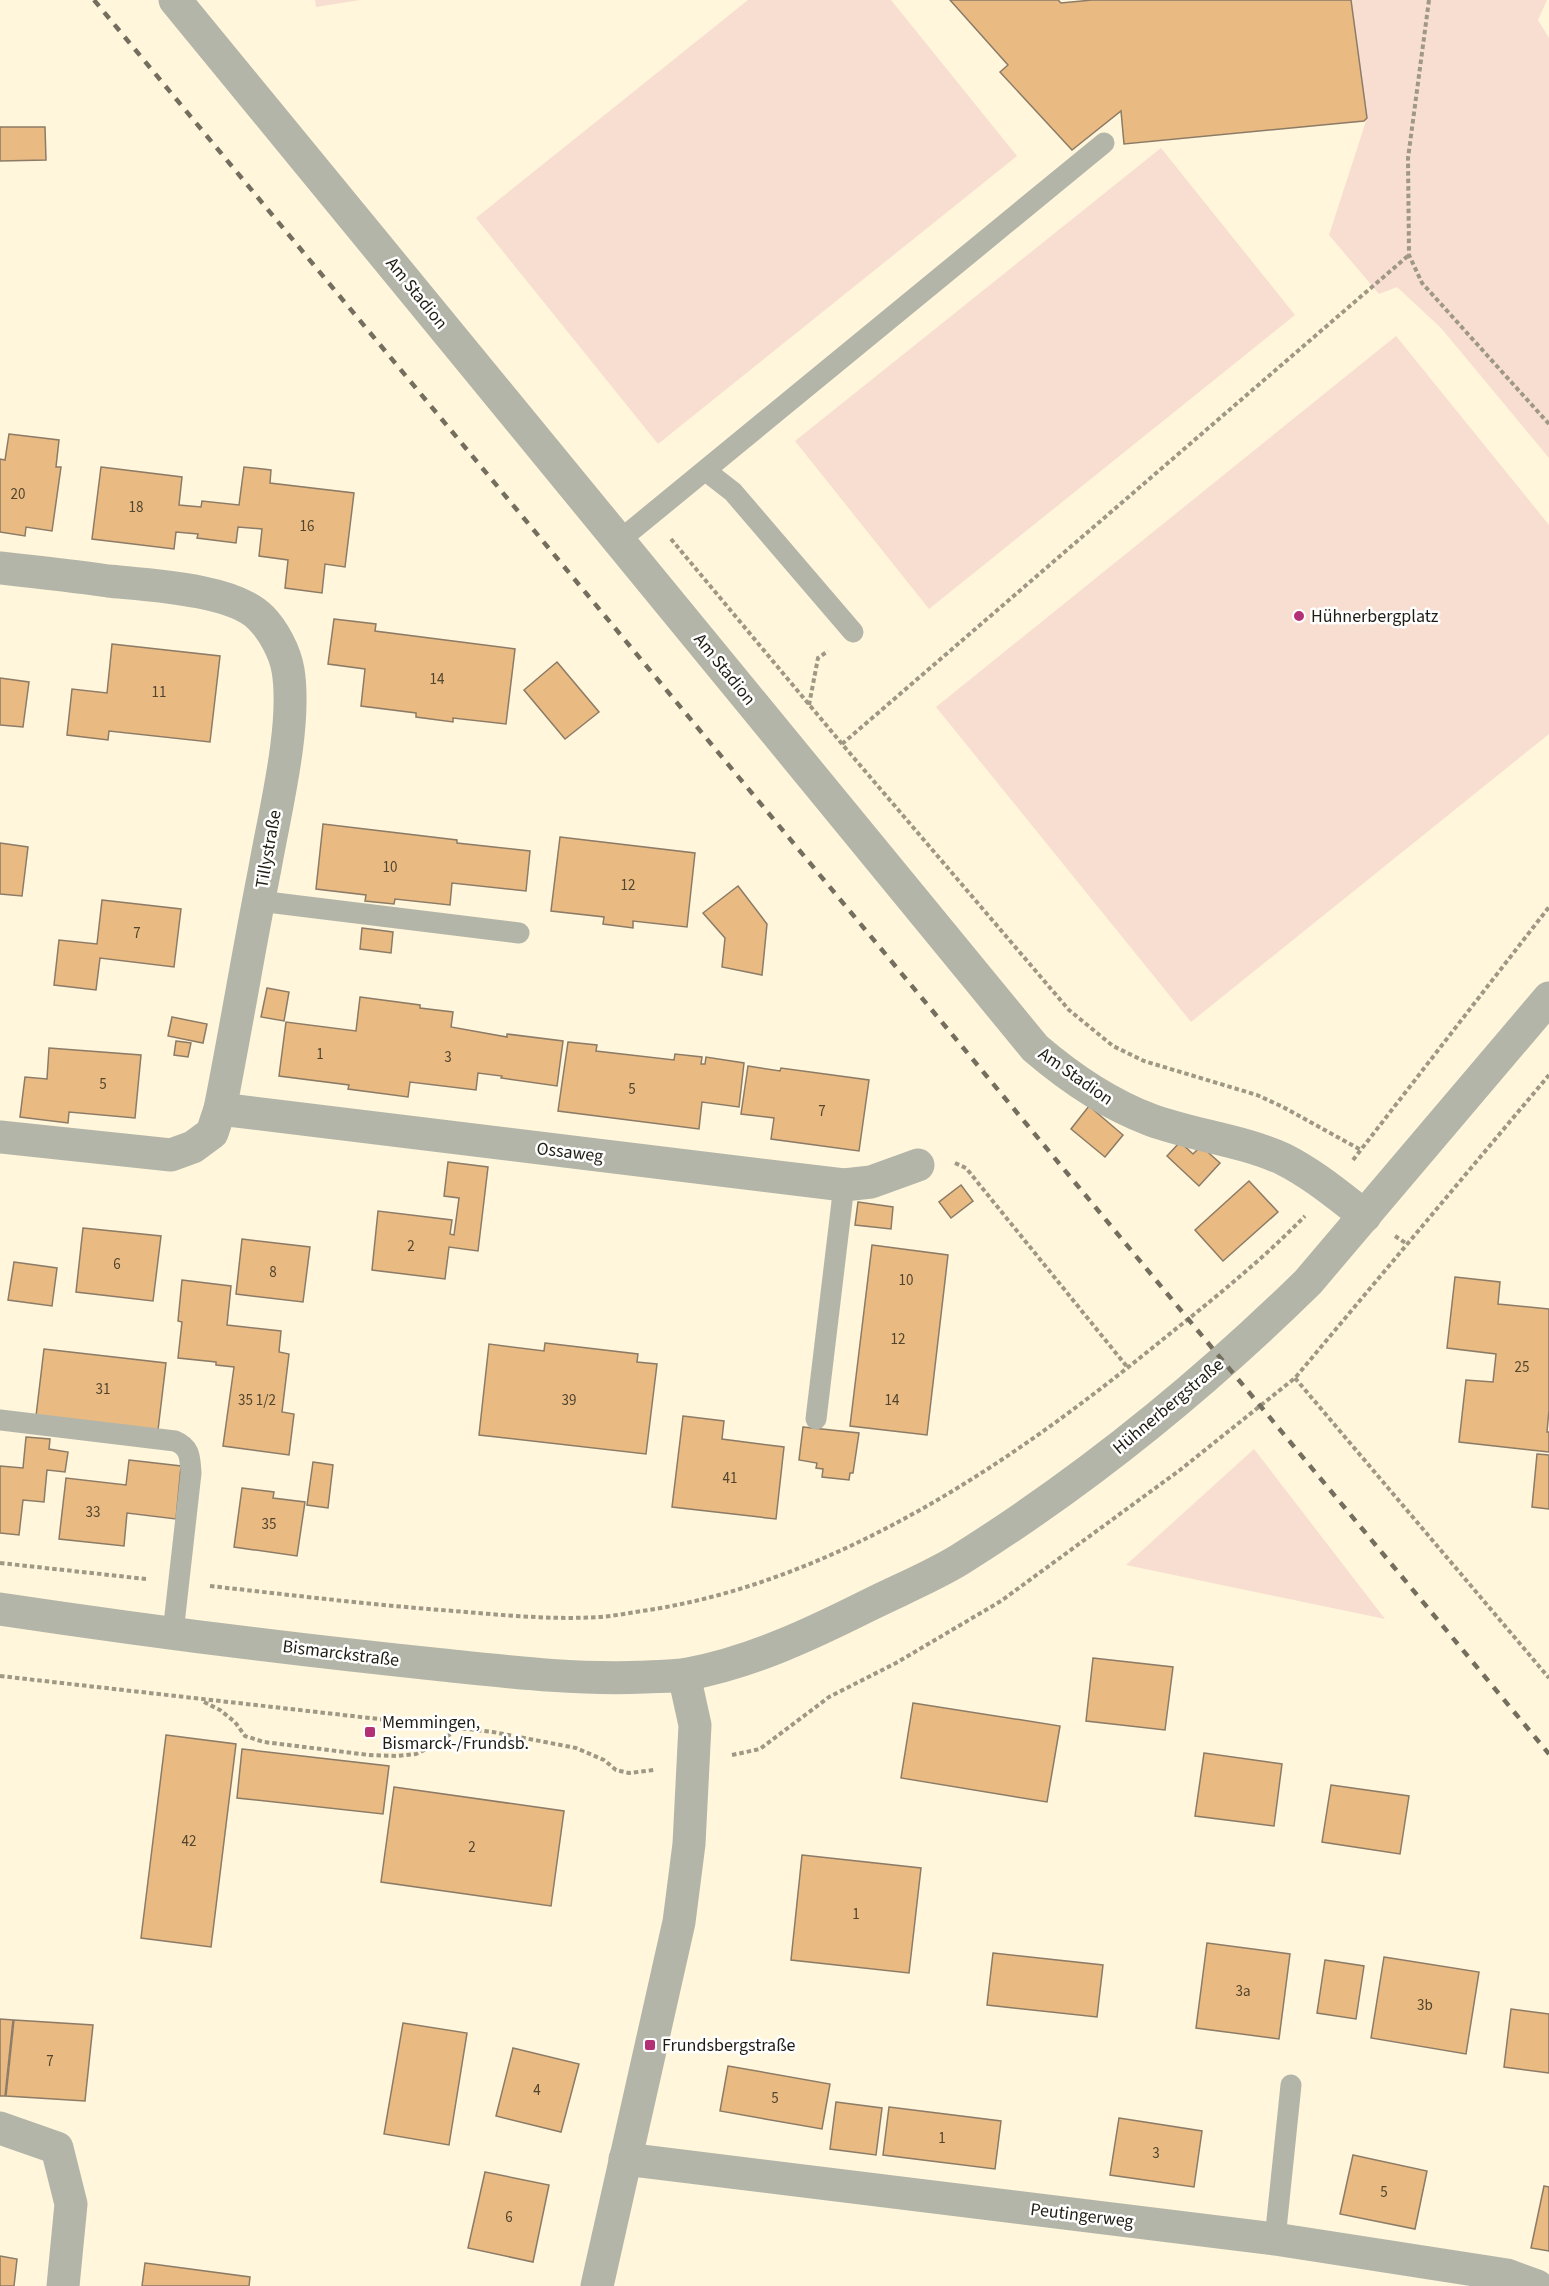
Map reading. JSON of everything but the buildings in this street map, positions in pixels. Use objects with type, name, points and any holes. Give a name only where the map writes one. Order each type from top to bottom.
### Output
[{"type":"street","name":"Am Stadion","points":[[175,0],[1035,1048],[1083,1085],[1121,1107],[1152,1120],[1249,1146],[1282,1159],[1308,1173],[1365,1216]]},
{"type":"street","name":"Tillystraße","points":[[0,568],[174,588],[240,604],[261,617],[278,642],[288,668],[289,694],[288,732],[259,901],[220,1109],[212,1133],[193,1147],[171,1155],[0,1137]]},
{"type":"street","name":"Hühnerbergstraße","points":[[684,1675],[748,1658],[814,1633],[956,1562],[1045,1502],[1168,1410],[1267,1322],[1308,1282],[1549,998]]},
{"type":"street","name":"Ossaweg","points":[[220,1109],[844,1185],[871,1182],[918,1165]]},
{"type":"street","name":"Bismarckstraße","points":[[0,1609],[173,1633],[532,1674],[604,1679],[684,1675]]},
{"type":"street","points":[[597,2286],[679,1923],[689,1844],[695,1725],[684,1675]]},
{"type":"street","points":[[0,2127],[57,2148],[71,2204],[63,2286]]},
{"type":"street","name":"Peutingerweg","points":[[625,2160],[1275,2239],[1507,2275],[1537,2286]]},
{"type":"lane","points":[[620,540],[1104,143]]},
{"type":"lane","points":[[706,471],[733,492],[853,632]]},
{"type":"lane","points":[[259,901],[519,933]]},
{"type":"lane","points":[[816,1419],[844,1185]]},
{"type":"lane","points":[[0,1420],[175,1441],[187,1449],[190,1453],[190,1473],[173,1633]]},
{"type":"lane","points":[[1275,2239],[1291,2085]]},
{"type":"path","points":[[1429,0],[1408,158],[1408,255],[1422,283],[1549,424]]},
{"type":"path","points":[[842,744],[1408,255]]},
{"type":"path","points":[[651,516],[1069,1010],[1091,1030],[1113,1046],[1144,1061],[1228,1085],[1274,1103],[1361,1150]]},
{"type":"path","points":[[809,705],[818,658],[853,632]]},
{"type":"path","points":[[0,1563],[373,1605],[516,1616],[600,1617],[679,1606],[752,1586],[844,1549],[928,1505],[1014,1451],[1084,1402],[1280,1242],[1361,1150],[1549,907]]},
{"type":"path","points":[[1549,1075],[1295,1378],[1549,1678]]},
{"type":"path","points":[[918,1165],[946,1159],[966,1168],[1128,1368]]},
{"type":"path","points":[[0,1676],[457,1729],[438,1743],[416,1754],[369,1755],[264,1742],[245,1736],[235,1722],[220,1710],[200,1700]]},
{"type":"shaded area","points":[[315,0],[360,0],[316,7]]},
{"type":"shaded area","points":[[748,0],[891,0],[1017,156],[658,444],[476,218]]},
{"type":"shaded area","points":[[1351,0],[1547,0],[1538,20],[1549,38],[1549,458],[1441,328],[1397,287],[1379,294],[1329,235],[1367,118]]},
{"type":"shaded area","points":[[1161,148],[1295,315],[929,609],[795,441]]},
{"type":"shaded area","name":"Hühnerbergplatz","points":[[1396,336],[1549,525],[1549,734],[1191,1022],[936,707]]},
{"type":"shaded area","points":[[1254,1449],[1385,1619],[1126,1565]]},
{"type":"railway","points":[[94,0],[1549,1754]]},
{"type":"place","name":"Hühnerbergplatz","points":[[1299,616]]},
{"type":"place","name":"Memmingen, Bismarck-/Frundsb.","points":[[370,1732]]},
{"type":"place","name":"Frundsbergstraße","points":[[650,2045]]}]
